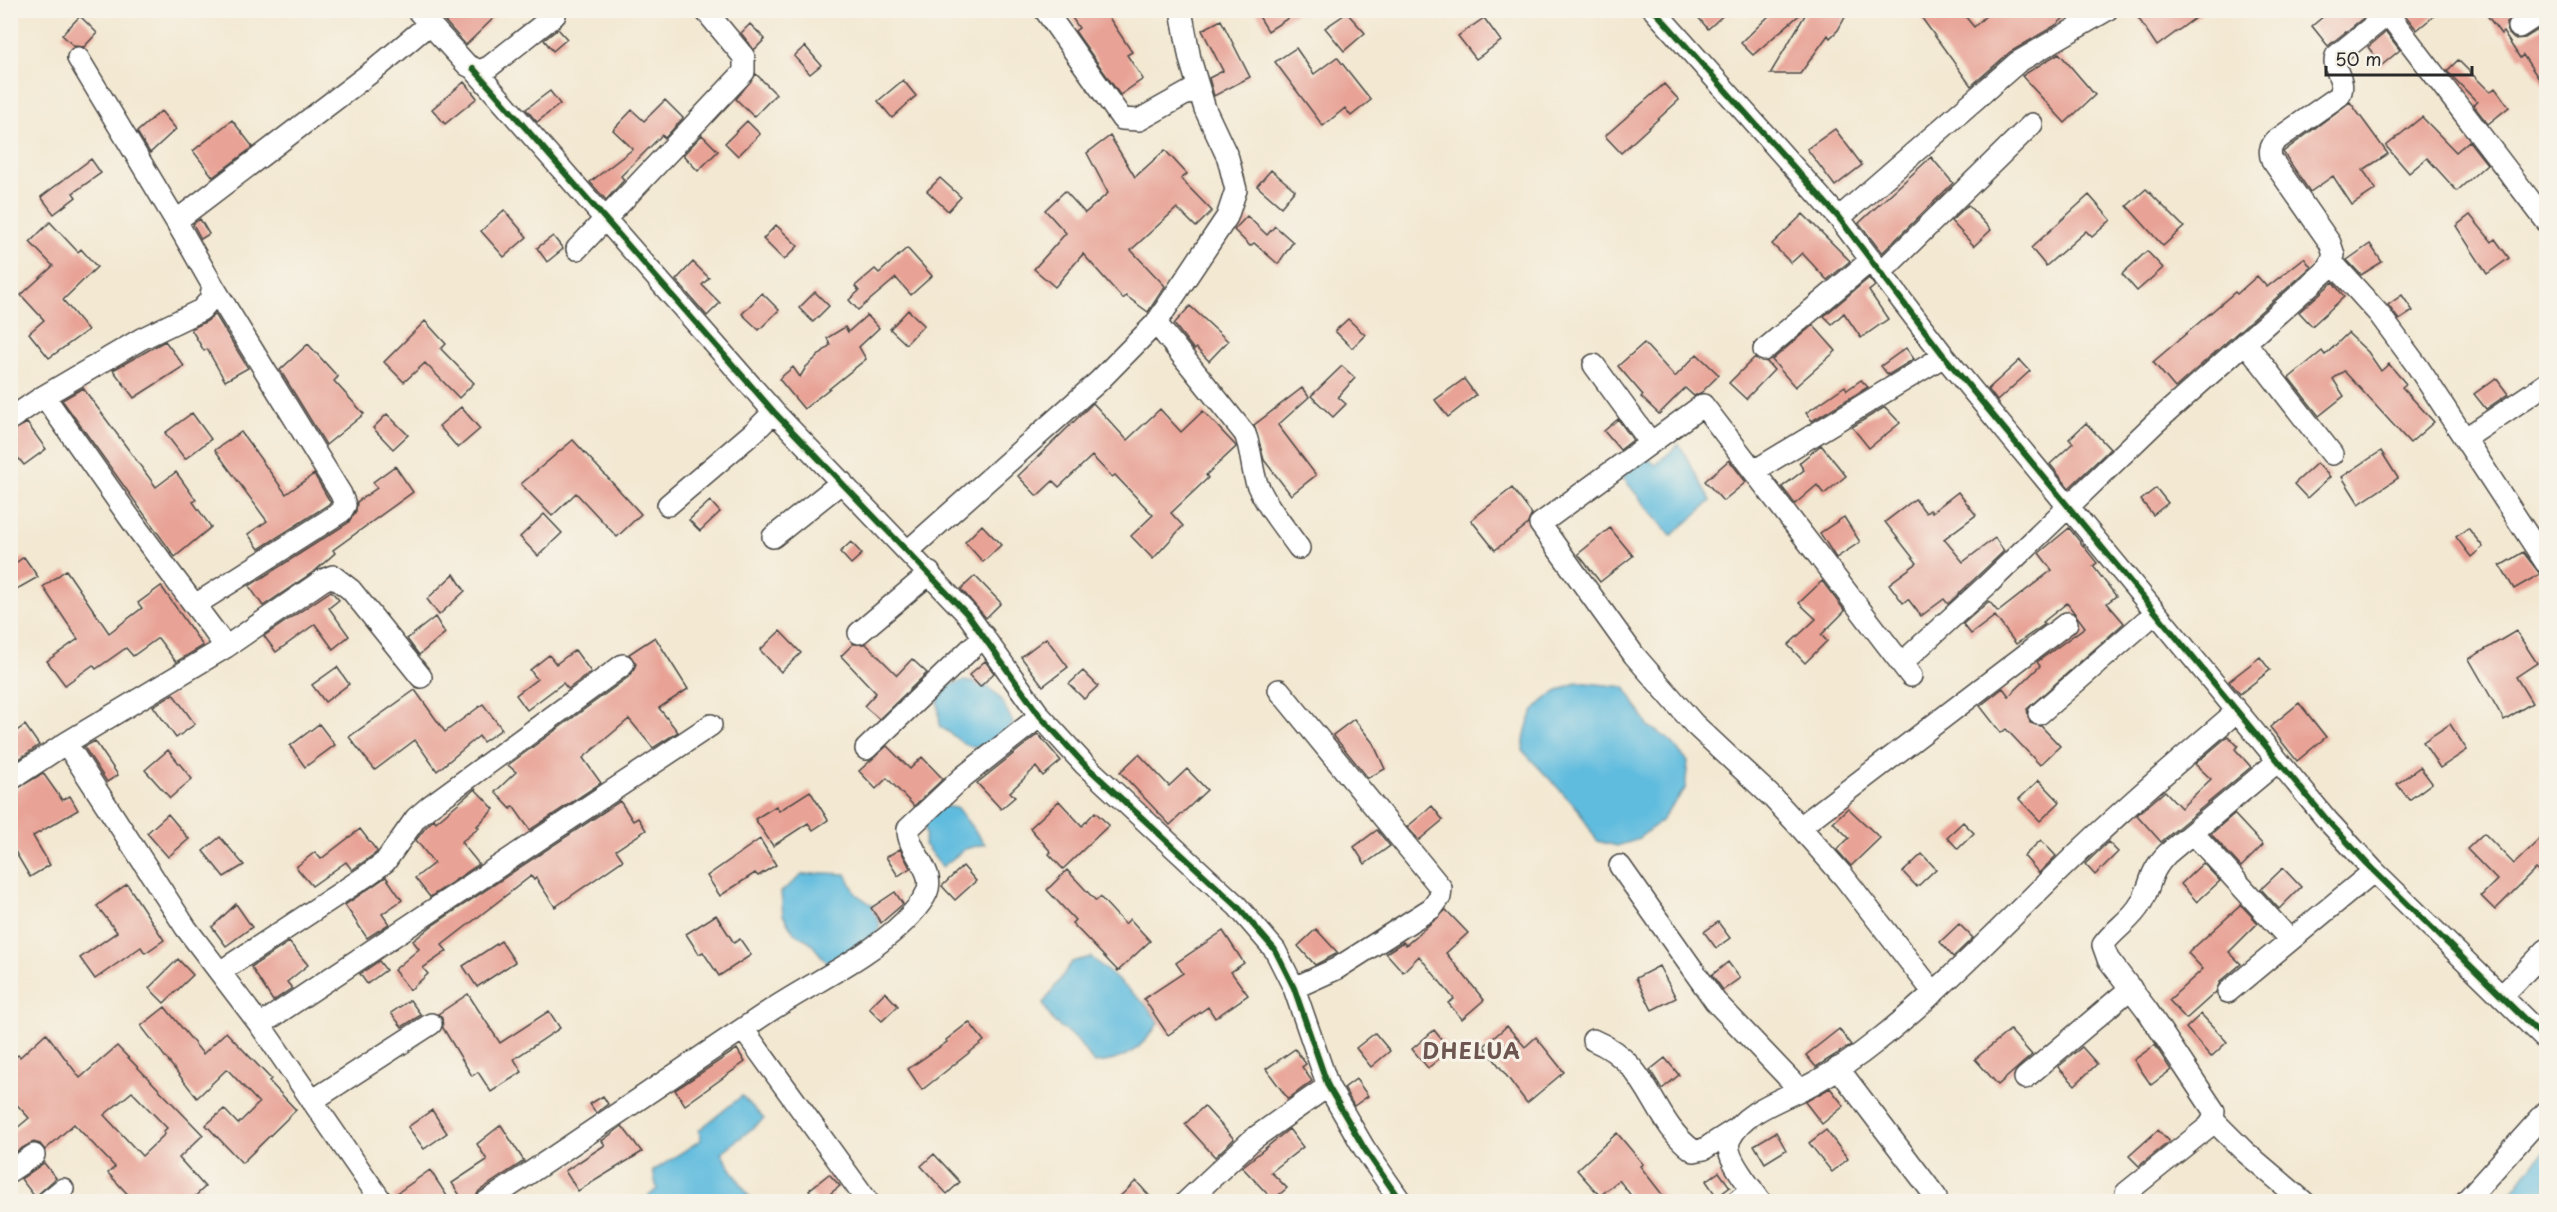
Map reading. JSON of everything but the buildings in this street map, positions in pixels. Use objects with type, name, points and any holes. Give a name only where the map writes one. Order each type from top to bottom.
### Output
[{"type":"street","points":[[576,249],[744,72],[744,57],[705,10]]},
{"type":"street","points":[[1045,10],[1122,119],[1139,120],[1198,87]]},
{"type":"street","points":[[908,551],[1099,381],[1156,323],[1227,217],[1236,190],[1228,158],[1205,109],[1198,87],[1181,10]]},
{"type":"street","points":[[1654,10],[1839,218],[1944,356],[2277,762],[2374,872],[2503,995],[2547,1041]]},
{"type":"street","points":[[1839,218],[2018,62],[2108,10]]},
{"type":"street","points":[[2519,27],[2545,10]]},
{"type":"street","points":[[1934,993],[1844,877],[1800,827],[1773,798],[1694,724],[1634,655],[1540,524],[1702,405],[1907,669],[1986,586],[2068,506],[2245,342],[2317,281],[2332,262],[2334,255],[2330,243],[2269,153],[2275,141],[2339,96],[2342,83],[2335,68],[2336,56],[2389,12],[2547,221]]},
{"type":"street","points":[[176,221],[378,67],[423,17],[467,65],[479,71],[489,67],[555,15]]},
{"type":"street","points":[[78,58],[213,286],[341,494],[345,505],[341,512],[195,605]]},
{"type":"street","points":[[473,68],[774,412],[930,573],[984,636],[1040,716],[1084,764],[1238,906],[1275,950],[1294,988],[1329,1086],[1364,1148],[1401,1202]]},
{"type":"street","points":[[1764,350],[1875,267],[2032,124]]},
{"type":"street","points":[[2332,262],[2379,314],[2466,438],[2547,563]]},
{"type":"street","points":[[10,419],[44,396],[141,339],[201,310],[210,300],[213,286]]},
{"type":"street","points":[[1156,323],[1245,434],[1252,450],[1257,483],[1267,503],[1299,548]]},
{"type":"street","points":[[2245,342],[2332,454]]},
{"type":"street","points":[[1754,471],[1944,356]]},
{"type":"street","points":[[1594,365],[1651,443]]},
{"type":"street","points":[[2466,438],[2547,384]]},
{"type":"street","points":[[44,396],[226,647]]},
{"type":"street","points":[[668,505],[774,412]]},
{"type":"street","points":[[773,537],[842,482]]},
{"type":"street","points":[[859,633],[930,573]]},
{"type":"street","points":[[10,780],[66,743],[226,647],[323,580],[333,576],[351,590],[421,677]]},
{"type":"street","points":[[2039,714],[2155,613]]},
{"type":"street","points":[[1800,827],[2067,623]]},
{"type":"street","points":[[866,749],[984,636]]},
{"type":"street","points":[[220,972],[385,862],[410,825],[430,806],[623,665]]},
{"type":"street","points":[[1279,690],[1441,888],[1440,897],[1432,908],[1336,969],[1294,988]]},
{"type":"street","points":[[1593,1040],[1623,1056],[1636,1071],[1678,1136],[1694,1150],[1704,1149],[1754,1115],[1838,1068],[1881,1038],[1934,993],[2065,865],[2236,712]]},
{"type":"street","points":[[486,1202],[743,1029],[885,941],[921,904],[928,889],[927,873],[908,837],[908,829],[963,777],[1040,716]]},
{"type":"street","points":[[260,1025],[711,725]]},
{"type":"street","points":[[66,743],[186,928],[260,1025],[382,1202]]},
{"type":"street","points":[[2126,1193],[2213,1120],[2214,1112],[2131,988],[2108,959],[2103,945],[2142,902],[2155,866],[2277,762]]},
{"type":"street","points":[[2193,833],[2290,940]]},
{"type":"street","points":[[1620,866],[1715,1001],[1800,1090]]},
{"type":"street","points":[[2228,992],[2374,872]]},
{"type":"street","points":[[2503,995],[2547,950]]},
{"type":"street","points":[[2025,1078],[2131,988]]},
{"type":"street","points":[[312,1101],[431,1024]]},
{"type":"street","points":[[743,1029],[868,1202]]},
{"type":"street","points":[[1838,1068],[1936,1197]]},
{"type":"street","points":[[1186,1202],[1253,1139],[1329,1086]]},
{"type":"street","points":[[2465,1202],[2547,1112]]},
{"type":"street","points":[[2213,1120],[2253,1159],[2304,1202]]},
{"type":"street","points":[[1738,1127],[1728,1142],[1730,1156],[1750,1197]]},
{"type":"street","points":[[10,1171],[34,1155]]},
{"type":"water","points":[[1679,444],[1711,501],[1671,536],[1619,473],[1642,454],[1656,465]]},
{"type":"water","points":[[964,681],[983,685],[996,693],[1013,723],[1004,739],[984,746],[973,746],[963,743],[940,727],[938,702],[941,687]]},
{"type":"water","points":[[1577,682],[1625,687],[1648,726],[1667,738],[1688,761],[1685,789],[1661,821],[1636,840],[1617,846],[1597,841],[1578,809],[1523,751],[1528,724],[1537,707],[1553,694]]},
{"type":"water","points":[[941,806],[957,808],[985,844],[965,849],[942,867],[924,844],[926,834],[924,824]]},
{"type":"water","points":[[846,874],[856,894],[875,907],[880,926],[869,948],[830,966],[809,941],[794,933],[783,915],[781,892],[802,875]]},
{"type":"water","points":[[1091,957],[1144,1003],[1159,1022],[1132,1052],[1115,1060],[1094,1063],[1076,1039],[1053,1021],[1043,1004],[1072,962]]},
{"type":"water","points":[[742,1096],[764,1119],[721,1153],[752,1201],[643,1201],[657,1189],[653,1171],[701,1140],[699,1130]]},
{"type":"water","points":[[2546,1147],[2546,1201],[2504,1201]]},
{"type":"cycle path","points":[[1654,10],[1839,218],[1944,356],[2327,820],[2374,871],[2546,1040]]},
{"type":"cycle path","points":[[473,68],[774,412],[968,615],[1040,716],[1084,764],[1237,906],[1275,950],[1294,988],[1328,1086],[1364,1148],[1401,1202]]},
{"type":"district","name":"DHELUA","points":[[1472,1050]]}]
